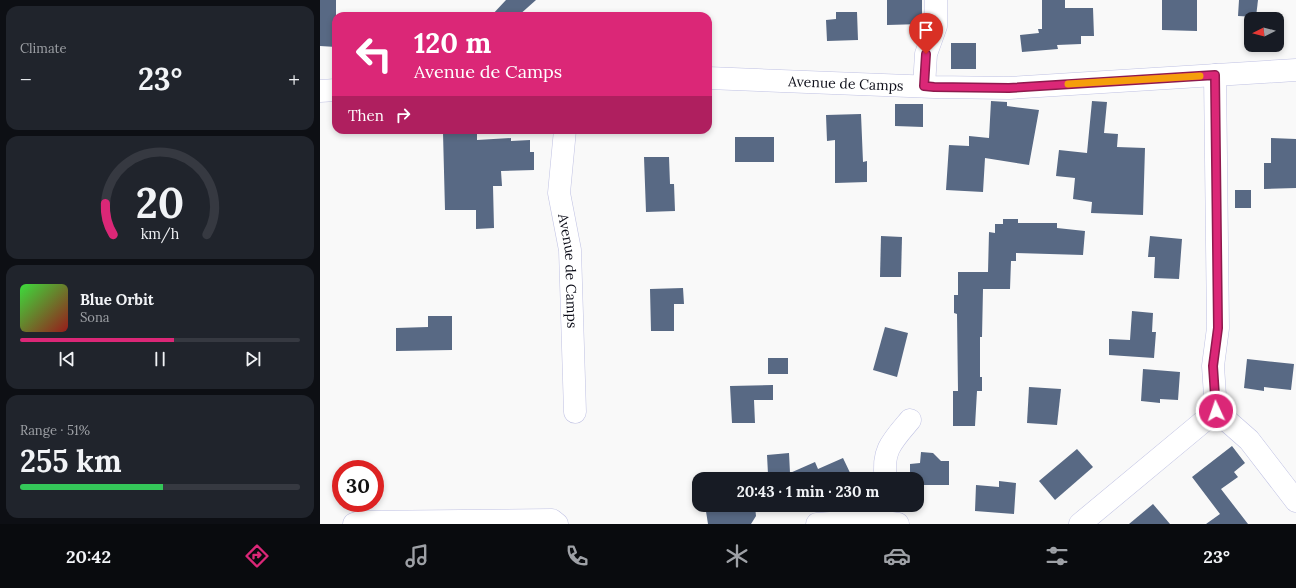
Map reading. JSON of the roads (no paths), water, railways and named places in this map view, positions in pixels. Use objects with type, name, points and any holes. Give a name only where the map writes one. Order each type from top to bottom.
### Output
[{"type":"street","points":[[924,86],[926,54],[936,26],[936,0]]},
{"type":"street","name":"Avenue de Camps","points":[[712,78],[1009,88],[1296,70]]},
{"type":"street","points":[[1215,75],[1218,328],[1213,366],[1216,411],[1249,440],[1296,502]]},
{"type":"street","points":[[320,91],[332,90]]},
{"type":"street","name":"Avenue de Camps","points":[[565,134],[559,192],[570,250],[575,412]]},
{"type":"street","points":[[1080,524],[1216,411]]},
{"type":"street","points":[[885,472],[884,468],[890,445],[910,420]]},
{"type":"street","points":[[817,524],[894,517]]},
{"type":"street","points":[[354,524],[360,522],[552,520],[557,524]]}]
